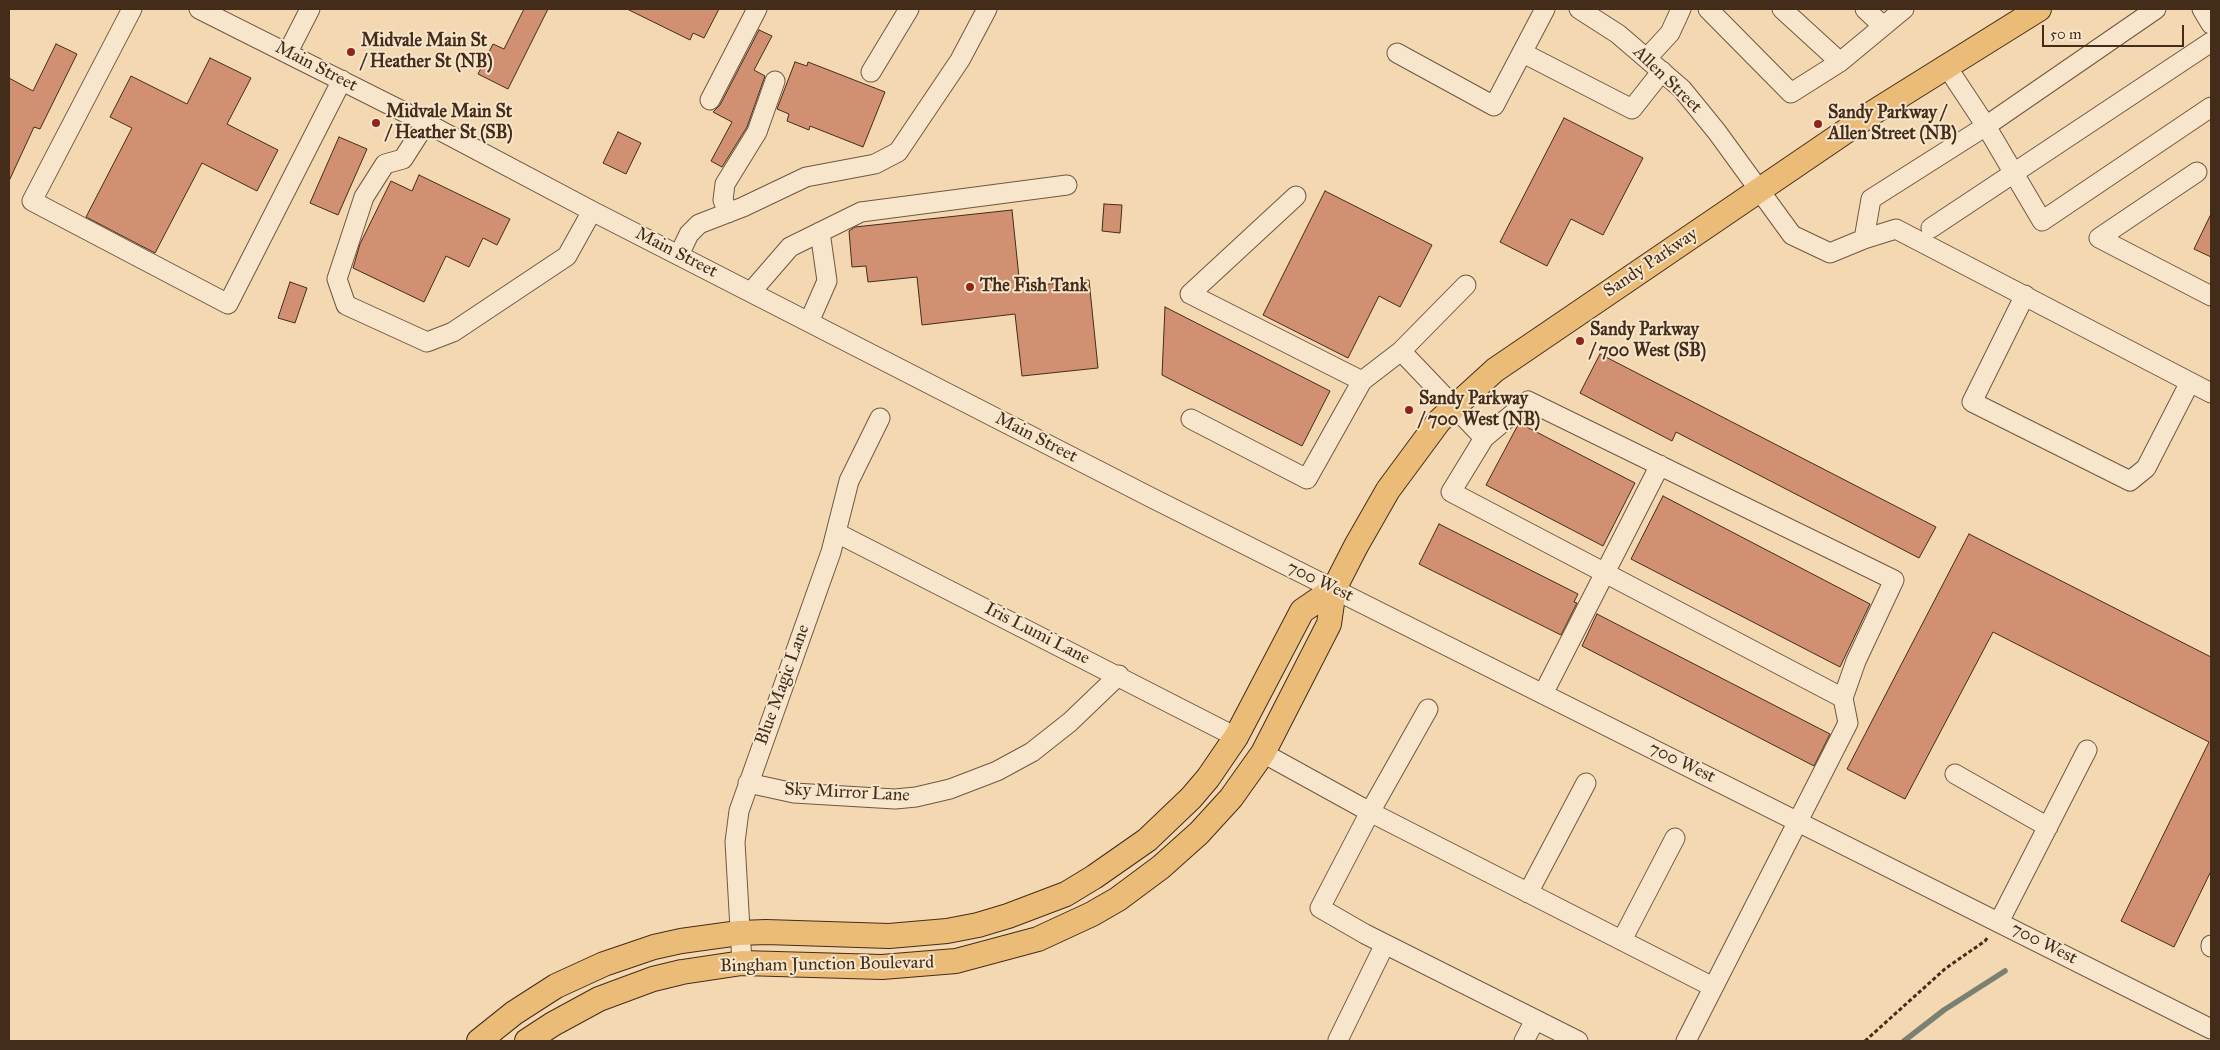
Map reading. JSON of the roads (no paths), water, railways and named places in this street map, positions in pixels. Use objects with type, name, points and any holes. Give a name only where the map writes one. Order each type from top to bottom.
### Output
[{"type":"main road","name":"Sandy Parkway","points":[[1334,590],[1388,490],[1439,421],[1495,370],[1874,112],[2039,9]]},
{"type":"main road","name":"Bingham Junction Boulevard","points":[[479,1041],[514,1013],[549,991],[604,964],[681,941],[739,933],[766,932],[889,936],[918,935],[978,925],[1037,906],[1094,878],[1146,840],[1170,819],[1202,784],[1236,737],[1302,611],[1334,590]]},
{"type":"main road","name":"Bingham Junction Boulevard","points":[[527,1041],[576,1010],[624,989],[682,972],[742,963],[906,966],[956,961],[1038,939],[1092,914],[1118,899],[1161,867],[1216,815],[1263,753],[1329,624],[1334,590]]},
{"type":"street","points":[[132,9],[32,201],[228,304],[342,80]]},
{"type":"street","name":"Main Street","points":[[199,9],[288,52],[592,211],[1152,498]]},
{"type":"street","points":[[288,52],[310,9]]},
{"type":"street","points":[[710,100],[757,9]]},
{"type":"street","points":[[871,72],[909,9]]},
{"type":"street","points":[[679,255],[694,228],[699,224],[728,213],[806,177],[875,164],[892,157],[905,145],[960,60],[987,9]]},
{"type":"street","points":[[1397,53],[1494,106],[1545,9]]},
{"type":"street","name":"Allen Street","points":[[1579,9],[1618,34],[1682,89],[1700,109],[1792,235],[1830,253],[1864,239],[1896,229],[2211,393]]},
{"type":"street","points":[[1647,58],[1670,33],[1681,9]]},
{"type":"street","points":[[1782,9],[1840,62]]},
{"type":"street","points":[[1864,9],[1883,26]]},
{"type":"street","points":[[1715,11],[1791,93],[1840,62],[1904,9]]},
{"type":"street","points":[[1864,239],[1870,198],[1986,126],[2156,9]]},
{"type":"street","points":[[2202,9],[2211,24]]},
{"type":"street","points":[[1931,228],[2211,42]]},
{"type":"street","points":[[1523,53],[1632,109],[1662,71]]},
{"type":"street","points":[[1947,67],[1986,126],[2042,221],[2211,107]]},
{"type":"street","points":[[728,213],[723,200],[725,184],[757,132],[775,82]]},
{"type":"street","points":[[426,123],[403,159],[385,164],[364,197],[337,279],[346,305],[428,342],[453,332],[567,256],[592,211]]},
{"type":"street","points":[[2197,172],[2099,238],[2211,296]]},
{"type":"street","points":[[751,292],[790,247],[861,212],[1067,185]]},
{"type":"street","points":[[1296,196],[1190,294],[1362,381]]},
{"type":"street","points":[[809,322],[826,281],[820,232]]},
{"type":"street","points":[[1190,419],[1307,479],[1362,381],[1401,351],[1466,285]]},
{"type":"street","points":[[2025,295],[1972,402],[2130,481],[2146,468],[2190,382]]},
{"type":"street","points":[[1401,351],[1484,438]]},
{"type":"street","points":[[1686,1041],[1848,723],[1843,698],[1856,661],[1894,580],[1528,401],[1484,438],[1451,492],[1843,698]]},
{"type":"street","name":"Blue Magic Lane","points":[[742,963],[735,842],[739,811],[837,533],[849,481],[880,418]]},
{"type":"street","points":[[1543,694],[1660,465]]},
{"type":"street","name":"700 West","points":[[1152,498],[2210,1026]]},
{"type":"street","name":"Iris Lumi Lane","points":[[837,533],[1119,675],[1236,737]]},
{"type":"street","name":"Sky Mirror Lane","points":[[748,783],[794,793],[895,799],[916,797],[950,789],[997,770],[1032,752],[1070,722],[1119,675]]},
{"type":"street","points":[[1428,709],[1370,812],[1320,908],[1385,944],[1578,1041]]},
{"type":"street","points":[[1999,922],[2087,750]]},
{"type":"street","points":[[1263,753],[1370,812],[1713,987]]},
{"type":"street","points":[[1954,774],[2048,827]]},
{"type":"street","points":[[1528,893],[1586,783]]},
{"type":"street","points":[[1622,940],[1675,838]]},
{"type":"street","points":[[1338,1040],[1385,944]]},
{"type":"street","points":[[1524,1041],[1535,1020]]},
{"type":"waterway","points":[[1904,1041],[1944,1010],[2005,971]]},
{"type":"place","name":"Midvale Main St / Heather St (NB)","points":[[351,52]]},
{"type":"place","name":"Midvale Main St / Heather St (SB)","points":[[376,123]]},
{"type":"place","name":"Sandy Parkway / Allen Street (NB)","points":[[1818,124]]},
{"type":"place","name":"The Fish Tank","points":[[970,287]]},
{"type":"place","name":"Sandy Parkway / 700 West (SB)","points":[[1580,341]]},
{"type":"place","name":"Sandy Parkway / 700 West (NB)","points":[[1409,410]]}]
